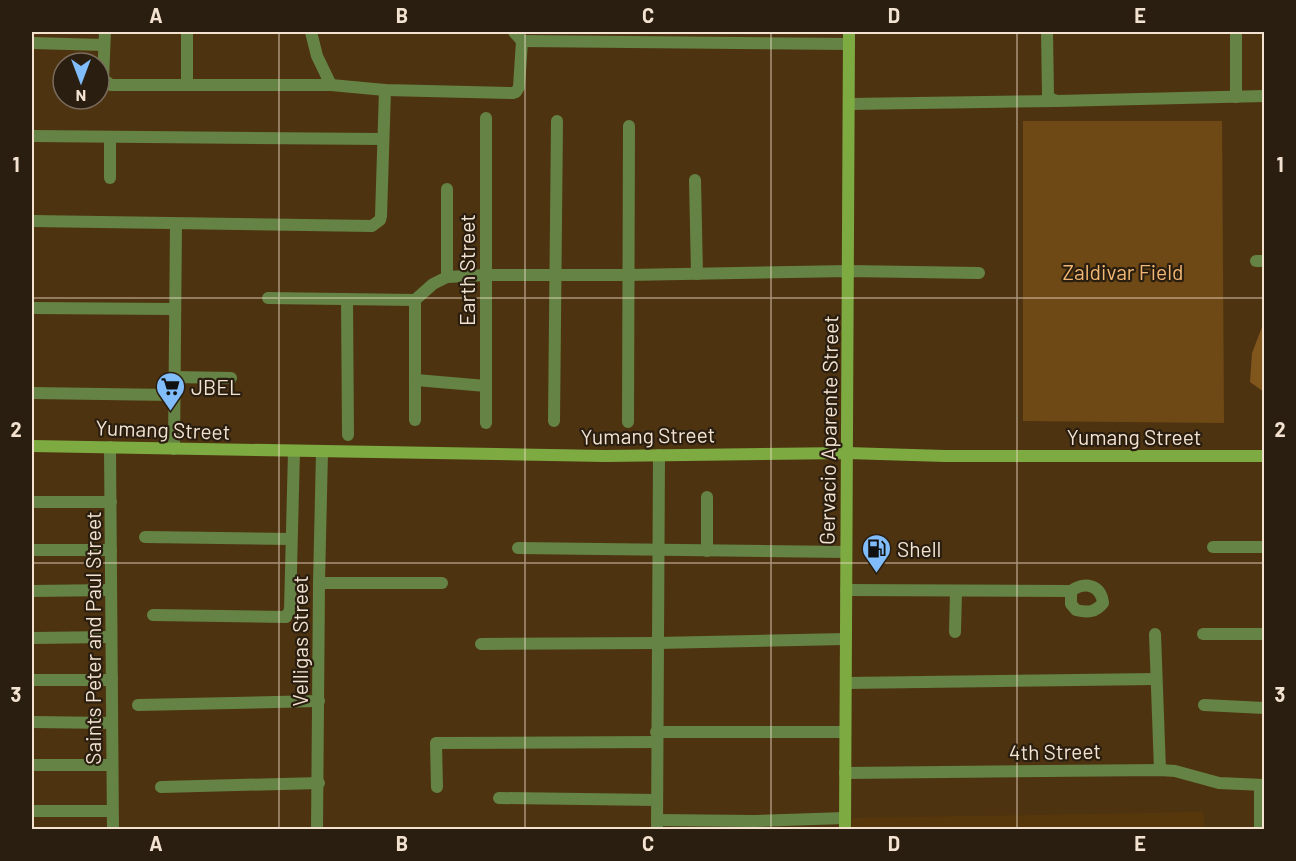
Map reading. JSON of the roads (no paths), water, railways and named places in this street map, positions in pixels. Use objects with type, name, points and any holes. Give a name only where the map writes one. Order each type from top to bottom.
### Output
[{"type":"main road","name":"Gervacio Aparente Street","points":[[845,824],[849,38]]},
{"type":"main road","name":"Yumang Street","points":[[32,446],[322,452],[659,455],[847,453],[1264,456]]},
{"type":"street","points":[[105,32],[103,79],[106,83],[119,86],[187,83],[331,85],[385,90],[516,92],[519,87],[518,36],[849,38]]},
{"type":"street","points":[[187,32],[187,83]]},
{"type":"street","points":[[311,32],[317,56],[331,85]]},
{"type":"street","points":[[1047,32],[1048,95],[1057,101]]},
{"type":"street","points":[[1236,32],[1236,97]]},
{"type":"street","points":[[32,43],[104,45]]},
{"type":"street","points":[[32,222],[372,226],[377,224],[381,216],[385,90]]},
{"type":"street","points":[[849,104],[1264,96]]},
{"type":"street","name":"Earth Street","points":[[486,118],[486,423]]},
{"type":"street","points":[[554,421],[557,121]]},
{"type":"street","points":[[628,422],[629,126]]},
{"type":"street","points":[[32,136],[382,139]]},
{"type":"street","points":[[110,137],[110,178]]},
{"type":"street","points":[[695,180],[697,274]]},
{"type":"street","points":[[447,189],[447,277]]},
{"type":"street","points":[[174,449],[176,224]]},
{"type":"street","points":[[268,298],[415,300],[434,284],[447,277],[486,275],[849,271],[979,273]]},
{"type":"street","points":[[347,299],[348,435]]},
{"type":"street","points":[[415,300],[415,420]]},
{"type":"street","points":[[32,308],[174,309]]},
{"type":"street","points":[[174,377],[231,378]]},
{"type":"street","points":[[416,380],[486,386]]},
{"type":"street","points":[[32,393],[173,395]]},
{"type":"street","name":"Saints Peter and Paul Street","points":[[110,447],[112,830]]},
{"type":"street","points":[[153,615],[286,617],[290,609],[294,451]]},
{"type":"street","name":"Velligas Street","points":[[317,830],[322,452]]},
{"type":"street","points":[[659,455],[657,825],[845,824]]},
{"type":"street","points":[[707,497],[707,551]]},
{"type":"street","points":[[32,502],[111,502]]},
{"type":"street","points":[[145,537],[290,539]]},
{"type":"street","points":[[1213,547],[1264,547]]},
{"type":"street","points":[[518,548],[846,552]]},
{"type":"street","points":[[32,550],[111,550]]},
{"type":"street","points":[[319,583],[442,584]]},
{"type":"street","points":[[32,591],[111,590]]},
{"type":"street","points":[[846,590],[1071,591]]},
{"type":"street","points":[[954,632],[956,591]]},
{"type":"street","points":[[1155,634],[1160,770]]},
{"type":"street","points":[[1203,634],[1264,634]]},
{"type":"street","points":[[32,638],[111,637]]},
{"type":"street","points":[[481,644],[845,639]]},
{"type":"street","points":[[846,682],[1156,679]]},
{"type":"street","points":[[32,680],[111,680]]},
{"type":"street","points":[[138,705],[319,701]]},
{"type":"street","points":[[1204,705],[1264,708]]},
{"type":"street","points":[[32,722],[112,723]]},
{"type":"street","points":[[437,787],[436,743],[845,732]]},
{"type":"street","points":[[32,765],[112,765]]},
{"type":"street","name":"4th Street","points":[[845,773],[1160,770],[1175,771],[1210,781],[1262,785]]},
{"type":"street","points":[[161,787],[319,783]]},
{"type":"street","points":[[1260,830],[1262,785]]},
{"type":"street","points":[[499,798],[657,800]]},
{"type":"street","points":[[32,811],[112,811]]},
{"type":"place","name":"JBEL","points":[[170,412]]},
{"type":"place","name":"Shell","points":[[876,574]]},
{"type":"park label","name":"Zaldivar Field","points":[[1123,271]]}]
